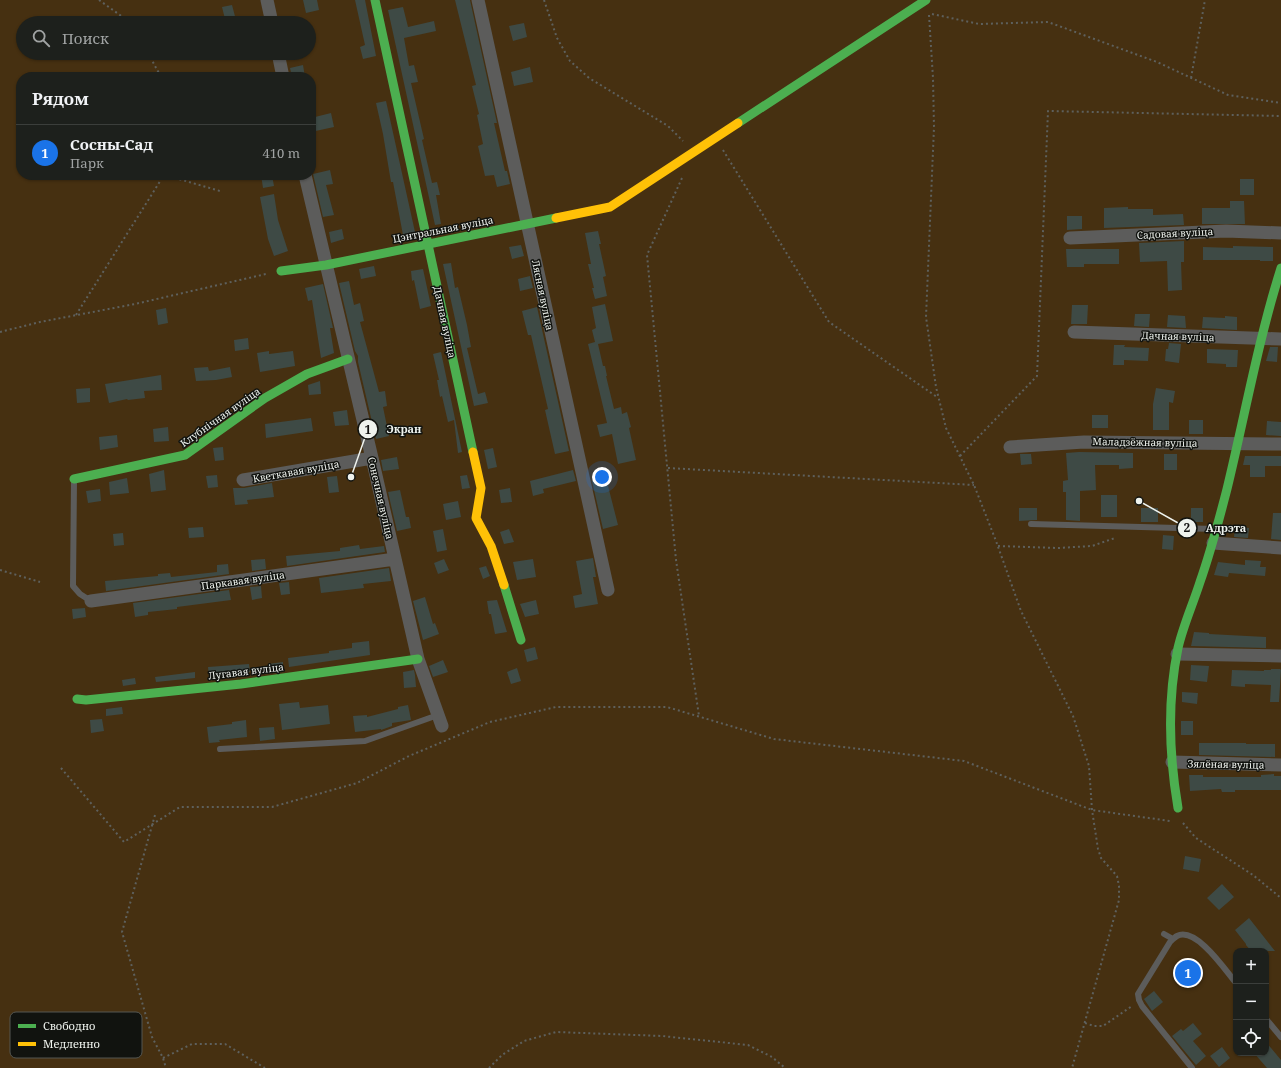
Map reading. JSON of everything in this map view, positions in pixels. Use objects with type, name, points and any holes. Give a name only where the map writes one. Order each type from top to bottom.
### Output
[{"type":"street","points":[[267,0],[270,16]]},
{"type":"street","name":"Дачная вуліца","points":[[375,0],[480,488],[476,518],[491,546],[521,640]]},
{"type":"street","name":"Лясная вуліца","points":[[478,0],[608,590]]},
{"type":"street","points":[[694,152],[926,0]]},
{"type":"street","points":[[279,60],[282,72]]},
{"type":"street","name":"Цэнтральная вуліца","points":[[281,271],[326,265],[610,207],[694,152]]},
{"type":"street","name":"Сонечная вуліца","points":[[306,180],[418,659],[440,721]]},
{"type":"street","name":"Садовая вуліца","points":[[1070,238],[1226,230],[1281,233]]},
{"type":"street","points":[[1178,808],[1172,762],[1170,726],[1177,654],[1217,529],[1238,444],[1260,339],[1281,268]]},
{"type":"street","name":"Дачная вуліца","points":[[1074,332],[1281,339]]},
{"type":"street","name":"Клубнічная вуліца","points":[[74,479],[185,455],[265,398],[307,374],[348,359]]},
{"type":"street","name":"Маладзёжная вуліца","points":[[1010,447],[1084,442],[1281,444]]},
{"type":"street","name":"Кветкавая вуліца","points":[[243,480],[372,458]]},
{"type":"street","points":[[1213,543],[1281,548]]},
{"type":"street","name":"Паркавая вуліца","points":[[91,601],[395,559]]},
{"type":"street","points":[[1177,654],[1281,656]]},
{"type":"street","name":"Лугавая вуліца","points":[[77,700],[233,685],[418,659]]},
{"type":"street","name":"Зялёная вуліца","points":[[1172,762],[1281,765]]},
{"type":"lane","points":[[74,479],[73,586],[80,594],[91,601]]},
{"type":"lane","points":[[1031,524],[1217,529]]},
{"type":"lane","points":[[220,749],[365,741],[440,721]]},
{"type":"lane","points":[[1164,934],[1173,939]]},
{"type":"lane","points":[[1192,1068],[1142,1006],[1138,994],[1173,939],[1184,934],[1203,944],[1233,979]]},
{"type":"lane","points":[[1267,1020],[1281,1037]]},
{"type":"path","points":[[99,0],[121,16]]},
{"type":"path","points":[[544,0],[557,38],[570,61],[589,78],[668,126],[694,152]]},
{"type":"path","points":[[1191,78],[1205,0]]},
{"type":"path","points":[[1072,1068],[1119,900],[1119,886],[1117,876],[1101,858],[1098,849],[1092,810],[1089,766],[1073,716],[1021,612],[998,546],[974,485],[946,428],[938,398],[926,317],[934,128],[929,13],[979,24],[1048,22],[1157,62],[1228,95],[1281,103]]},
{"type":"path","points":[[152,60],[158,72]]},
{"type":"path","points":[[716,138],[829,322],[938,398]]},
{"type":"path","points":[[684,173],[647,255],[676,560],[699,716]]},
{"type":"path","points":[[76,315],[161,180]]},
{"type":"path","points":[[182,180],[220,191]]},
{"type":"path","points":[[0,332],[76,315],[135,304],[281,271]]},
{"type":"path","points":[[668,468],[974,485]]},
{"type":"path","points":[[998,546],[1058,548],[1092,546],[1115,538]]},
{"type":"path","points":[[0,570],[40,582]]},
{"type":"path","points":[[61,768],[124,842],[180,807],[272,807],[357,783],[409,756],[490,722],[556,707],[667,707],[774,739],[964,762],[1092,810],[1176,822]]},
{"type":"path","points":[[1178,808],[1183,822],[1196,838],[1253,875],[1281,898]]},
{"type":"path","points":[[155,815],[122,932],[152,1037],[163,1058],[166,1068]]},
{"type":"path","points":[[1085,1023],[1094,1026],[1104,1026],[1139,1000]]},
{"type":"path","points":[[489,1068],[502,1055],[524,1041],[556,1032],[662,1036],[748,1045],[772,1057],[785,1068]]},
{"type":"path","points":[[163,1058],[192,1044],[225,1044],[265,1068]]},
{"type":"shaded area","points":[[0,0],[1281,0],[1281,1068],[0,1068]]},
{"type":"building","points":[[303,0],[317,0],[319,10],[306,13]]},
{"type":"building","points":[[355,0],[365,0],[376,56],[363,59],[360,47],[365,45]]},
{"type":"building","points":[[455,0],[470,0],[497,123],[494,123],[505,171],[507,171],[510,184],[497,187],[494,175],[485,176],[478,146],[483,144],[477,115],[479,114],[472,86],[476,85]]},
{"type":"building","points":[[232,5],[235,16],[224,16],[222,7]]},
{"type":"building","points":[[403,7],[408,27],[434,21],[436,31],[404,38],[409,66],[414,65],[418,82],[411,83],[424,139],[422,140],[432,183],[437,182],[440,195],[436,195],[441,224],[435,225],[388,10]]},
{"type":"building","points":[[524,23],[527,37],[513,41],[509,26]]},
{"type":"building","points":[[303,65],[304,72],[291,72],[290,68]]},
{"type":"building","points":[[530,67],[533,82],[514,86],[511,72]]},
{"type":"building","points":[[386,101],[415,232],[403,235],[376,103]]},
{"type":"building","points":[[331,113],[334,127],[316,131],[316,117]]},
{"type":"building","points":[[330,170],[333,184],[326,185],[334,215],[323,217],[314,180],[316,180],[316,173]]},
{"type":"building","points":[[1240,179],[1254,179],[1254,195],[1240,195]]},
{"type":"building","points":[[262,180],[273,180],[274,186],[263,188]]},
{"type":"building","points":[[274,194],[278,220],[288,251],[274,256],[268,239],[260,197]]},
{"type":"building","points":[[1230,201],[1244,201],[1245,224],[1202,224],[1202,208],[1230,208]]},
{"type":"building","points":[[1128,207],[1128,209],[1153,209],[1153,215],[1183,214],[1184,225],[1104,228],[1104,208]]},
{"type":"building","points":[[1067,216],[1082,216],[1082,229],[1067,230]]},
{"type":"building","points":[[342,229],[344,239],[331,243],[329,232]]},
{"type":"building","points":[[598,231],[601,244],[599,244],[606,276],[603,277],[607,296],[595,299],[588,264],[591,264],[585,233]]},
{"type":"building","points":[[1184,241],[1184,262],[1181,262],[1182,290],[1168,291],[1167,261],[1140,262],[1139,243]]},
{"type":"building","points":[[521,245],[524,256],[512,259],[509,247]]},
{"type":"building","points":[[1233,246],[1273,247],[1273,261],[1203,260],[1203,247],[1233,248]]},
{"type":"building","points":[[1066,249],[1119,249],[1119,264],[1084,264],[1084,267],[1067,267]]},
{"type":"building","points":[[451,263],[455,288],[458,287],[467,325],[471,347],[467,348],[478,394],[485,392],[488,403],[474,406],[443,264]]},
{"type":"building","points":[[374,266],[376,276],[361,279],[359,269]]},
{"type":"building","points":[[423,269],[431,306],[420,309],[414,280],[412,281],[411,271]]},
{"type":"building","points":[[530,276],[533,288],[520,291],[518,279]]},
{"type":"building","points":[[349,281],[354,305],[360,303],[364,321],[360,322],[379,392],[385,391],[387,406],[383,407],[389,436],[376,439],[358,362],[358,356],[355,351],[339,283]]},
{"type":"building","points":[[323,284],[333,328],[330,328],[334,353],[321,358],[312,300],[308,301],[305,288]]},
{"type":"building","points":[[605,304],[613,341],[598,344],[603,366],[605,366],[614,409],[621,407],[622,414],[627,412],[636,460],[618,464],[612,434],[600,437],[597,425],[607,423],[588,344],[595,342],[592,330],[596,328],[592,307]]},
{"type":"building","points":[[1072,305],[1088,305],[1087,324],[1071,324]]},
{"type":"building","points":[[537,307],[569,451],[555,454],[545,410],[548,409],[531,335],[528,335],[522,311]]},
{"type":"building","points":[[166,308],[168,323],[158,325],[156,310]]},
{"type":"building","points":[[1135,314],[1150,314],[1149,327],[1134,326]]},
{"type":"building","points":[[1168,315],[1185,316],[1186,328],[1167,327]]},
{"type":"building","points":[[1225,316],[1237,317],[1237,330],[1202,328],[1203,317],[1225,318]]},
{"type":"building","points":[[248,338],[249,349],[235,351],[234,340]]},
{"type":"building","points":[[1169,343],[1181,344],[1179,363],[1165,361],[1166,349],[1168,349]]},
{"type":"building","points":[[1114,345],[1149,348],[1148,361],[1124,360],[1124,365],[1113,365]]},
{"type":"building","points":[[1270,347],[1278,347],[1277,362],[1266,361]]},
{"type":"building","points":[[1207,349],[1238,350],[1237,367],[1226,367],[1226,364],[1207,363]]},
{"type":"building","points":[[269,351],[269,354],[293,351],[295,366],[260,372],[257,353]]},
{"type":"building","points":[[441,352],[462,452],[458,453],[454,420],[448,422],[442,396],[440,397],[437,380],[439,380],[433,354]]},
{"type":"building","points":[[208,367],[209,371],[230,367],[232,377],[216,380],[196,381],[194,368]]},
{"type":"building","points":[[161,375],[162,390],[144,391],[145,398],[127,399],[109,403],[105,384]]},
{"type":"building","points":[[320,381],[321,394],[309,395],[308,385]]},
{"type":"building","points":[[90,388],[90,402],[77,403],[76,389]]},
{"type":"building","points":[[1156,388],[1175,391],[1173,403],[1169,402],[1169,430],[1153,430],[1153,404]]},
{"type":"building","points":[[347,410],[349,425],[335,426],[333,412]]},
{"type":"building","points":[[1092,415],[1108,415],[1108,428],[1092,428]]},
{"type":"building","points":[[311,418],[313,431],[266,438],[265,424]]},
{"type":"building","points":[[1189,420],[1203,420],[1203,434],[1189,434]]},
{"type":"building","points":[[1267,421],[1281,422],[1281,436],[1266,435]]},
{"type":"building","points":[[168,427],[169,441],[154,442],[153,429]]},
{"type":"building","points":[[117,435],[118,447],[100,450],[99,437]]},
{"type":"building","points":[[223,447],[224,460],[215,461],[213,448]]},
{"type":"building","points":[[493,448],[497,467],[488,469],[484,450]]},
{"type":"building","points":[[1066,453],[1133,453],[1133,468],[1119,469],[1119,465],[1095,465],[1096,490],[1080,491],[1080,521],[1066,520],[1066,492],[1063,492],[1063,481],[1068,480]]},
{"type":"building","points":[[1020,454],[1031,454],[1032,464],[1021,465]]},
{"type":"building","points":[[1164,454],[1177,454],[1177,470],[1164,470]]},
{"type":"building","points":[[1245,456],[1281,456],[1281,466],[1265,466],[1265,477],[1250,477],[1250,465],[1243,465]]},
{"type":"building","points":[[397,457],[399,469],[383,471],[381,460]]},
{"type":"building","points":[[164,470],[166,490],[151,492],[149,474]]},
{"type":"building","points":[[573,470],[576,481],[543,489],[544,493],[533,496],[530,481]]},
{"type":"building","points":[[217,475],[218,487],[208,488],[206,476]]},
{"type":"building","points":[[467,475],[470,488],[462,489],[460,476]]},
{"type":"building","points":[[337,476],[339,492],[329,493],[327,477]]},
{"type":"building","points":[[127,478],[129,493],[110,495],[109,482]]},
{"type":"building","points":[[606,478],[618,525],[603,529],[592,481]]},
{"type":"building","points":[[272,483],[274,497],[247,500],[248,504],[235,505],[233,488],[244,488]]},
{"type":"building","points":[[510,488],[512,502],[501,503],[499,490]]},
{"type":"building","points":[[100,489],[101,501],[88,503],[86,491]]},
{"type":"building","points":[[400,490],[406,517],[409,517],[411,528],[397,531],[388,492]]},
{"type":"building","points":[[1101,495],[1117,495],[1117,517],[1101,517]]},
{"type":"building","points":[[458,501],[461,517],[446,520],[443,504]]},
{"type":"building","points":[[1019,508],[1037,508],[1037,520],[1019,521]]},
{"type":"building","points":[[1141,508],[1158,508],[1158,522],[1141,522]]},
{"type":"building","points":[[1191,508],[1203,508],[1203,522],[1191,522]]},
{"type":"building","points":[[1273,513],[1281,513],[1281,540],[1271,539]]},
{"type":"building","points":[[1235,526],[1249,528],[1248,538],[1234,537]]},
{"type":"building","points":[[203,527],[204,537],[189,538],[188,528]]},
{"type":"building","points":[[443,529],[447,550],[437,552],[433,531]]},
{"type":"building","points":[[509,529],[514,542],[504,544],[500,532]]},
{"type":"building","points":[[123,533],[124,545],[114,546],[113,534]]},
{"type":"building","points":[[1163,535],[1174,536],[1173,550],[1162,549]]},
{"type":"building","points":[[359,545],[360,549],[384,546],[385,552],[287,566],[286,556],[340,551],[340,548]]},
{"type":"building","points":[[593,558],[596,577],[593,577],[598,604],[575,608],[573,596],[582,594],[576,561]]},
{"type":"building","points":[[265,559],[266,569],[252,571],[251,560]]},
{"type":"building","points":[[444,559],[449,570],[438,574],[434,563]]},
{"type":"building","points":[[533,559],[536,577],[517,580],[513,562]]},
{"type":"building","points":[[1245,560],[1261,561],[1260,567],[1266,567],[1265,576],[1229,573],[1228,577],[1214,575],[1218,562],[1245,565]]},
{"type":"building","points":[[228,564],[229,574],[106,591],[105,581],[158,576],[158,574],[170,573],[171,577],[217,572],[217,565]]},
{"type":"building","points":[[486,566],[490,576],[483,579],[479,568]]},
{"type":"building","points":[[389,568],[391,581],[363,584],[364,588],[321,593],[319,578]]},
{"type":"building","points":[[289,582],[290,594],[281,595],[279,583]]},
{"type":"building","points":[[261,586],[262,598],[252,600],[250,587]]},
{"type":"building","points":[[229,590],[231,600],[148,612],[148,615],[135,617],[133,603]]},
{"type":"building","points":[[425,597],[433,624],[435,623],[439,634],[423,640],[413,601]]},
{"type":"building","points":[[497,600],[507,632],[495,634],[487,601]]},
{"type":"building","points":[[536,600],[539,614],[525,617],[520,604]]},
{"type":"building","points":[[85,608],[86,617],[73,619],[72,609]]},
{"type":"building","points":[[1194,632],[1266,637],[1266,648],[1191,646]]},
{"type":"building","points":[[369,641],[370,655],[289,667],[288,658],[329,653],[329,651],[352,648],[352,643]]},
{"type":"building","points":[[535,647],[538,659],[527,662],[524,650]]},
{"type":"building","points":[[443,660],[448,672],[433,677],[429,666]]},
{"type":"building","points":[[283,662],[283,667],[269,669],[268,664]]},
{"type":"building","points":[[249,664],[250,672],[209,677],[208,667]]},
{"type":"building","points":[[1191,665],[1209,666],[1207,682],[1190,680]]},
{"type":"building","points":[[517,668],[521,681],[511,684],[507,672]]},
{"type":"building","points":[[1271,669],[1281,670],[1279,702],[1270,702],[1271,685],[1245,684],[1245,687],[1231,686],[1232,670],[1264,671]]},
{"type":"building","points":[[414,670],[416,687],[404,688],[403,672]]},
{"type":"building","points":[[195,672],[195,678],[156,682],[155,677]]},
{"type":"building","points":[[135,678],[136,684],[123,686],[122,680]]},
{"type":"building","points":[[1182,692],[1198,693],[1197,704],[1182,702]]},
{"type":"building","points":[[299,702],[300,708],[328,705],[330,724],[282,730],[279,704]]},
{"type":"building","points":[[408,705],[411,720],[392,723],[392,726],[381,730],[355,732],[353,716],[367,715],[367,717]]},
{"type":"building","points":[[122,707],[123,714],[106,716],[106,709]]},
{"type":"building","points":[[102,719],[104,731],[91,733],[90,720]]},
{"type":"building","points":[[246,720],[247,737],[219,740],[220,742],[209,743],[207,727],[232,724],[232,722]]},
{"type":"building","points":[[1181,721],[1193,721],[1193,735],[1181,735]]},
{"type":"building","points":[[274,727],[275,739],[260,741],[259,728]]},
{"type":"building","points":[[1199,743],[1275,744],[1275,757],[1199,755]]},
{"type":"building","points":[[1274,774],[1274,776],[1281,776],[1281,790],[1235,790],[1235,792],[1222,792],[1221,789],[1190,791],[1189,775],[1203,775],[1203,777],[1261,777],[1261,775]]},
{"type":"building","points":[[1185,856],[1201,859],[1199,872],[1183,869]]},
{"type":"building","points":[[1222,884],[1234,897],[1219,910],[1207,898]]},
{"type":"building","points":[[1249,918],[1275,951],[1269,951],[1269,948],[1248,948],[1235,930]]},
{"type":"building","points":[[1154,991],[1163,1002],[1152,1011],[1144,999]]},
{"type":"building","points":[[1193,1023],[1202,1034],[1193,1041],[1206,1056],[1196,1065],[1172,1036],[1181,1029],[1183,1031]]},
{"type":"building","points":[[1269,1046],[1281,1060],[1281,1068],[1267,1068],[1257,1056],[1269,1056]]},
{"type":"building","points":[[1222,1047],[1230,1058],[1219,1067],[1210,1056]]},
{"type":"traffic: fast","points":[[375,0],[473,452]]},
{"type":"traffic: fast","points":[[738,123],[926,0]]},
{"type":"traffic: fast","points":[[281,271],[326,265],[556,218]]},
{"type":"traffic: fast","points":[[1178,808],[1170,728],[1174,668],[1178,648],[1208,559],[1218,524],[1259,350],[1281,268]]},
{"type":"traffic: fast","points":[[74,479],[185,455],[265,398],[307,374],[348,359]]},
{"type":"traffic: fast","points":[[504,585],[521,640]]},
{"type":"traffic: fast","points":[[77,699],[86,700],[241,684],[418,659]]},
{"type":"traffic: slow","points":[[556,218],[610,207],[738,123]]},
{"type":"traffic: slow","points":[[473,452],[481,488],[476,518],[491,546],[504,585]]},
{"type":"place","name":"Экран","points":[[351,477]]},
{"type":"place","name":"Адрэта","points":[[1139,501]]},
{"type":"place","name":"Сосны-Сад","points":[[1188,973]]}]
